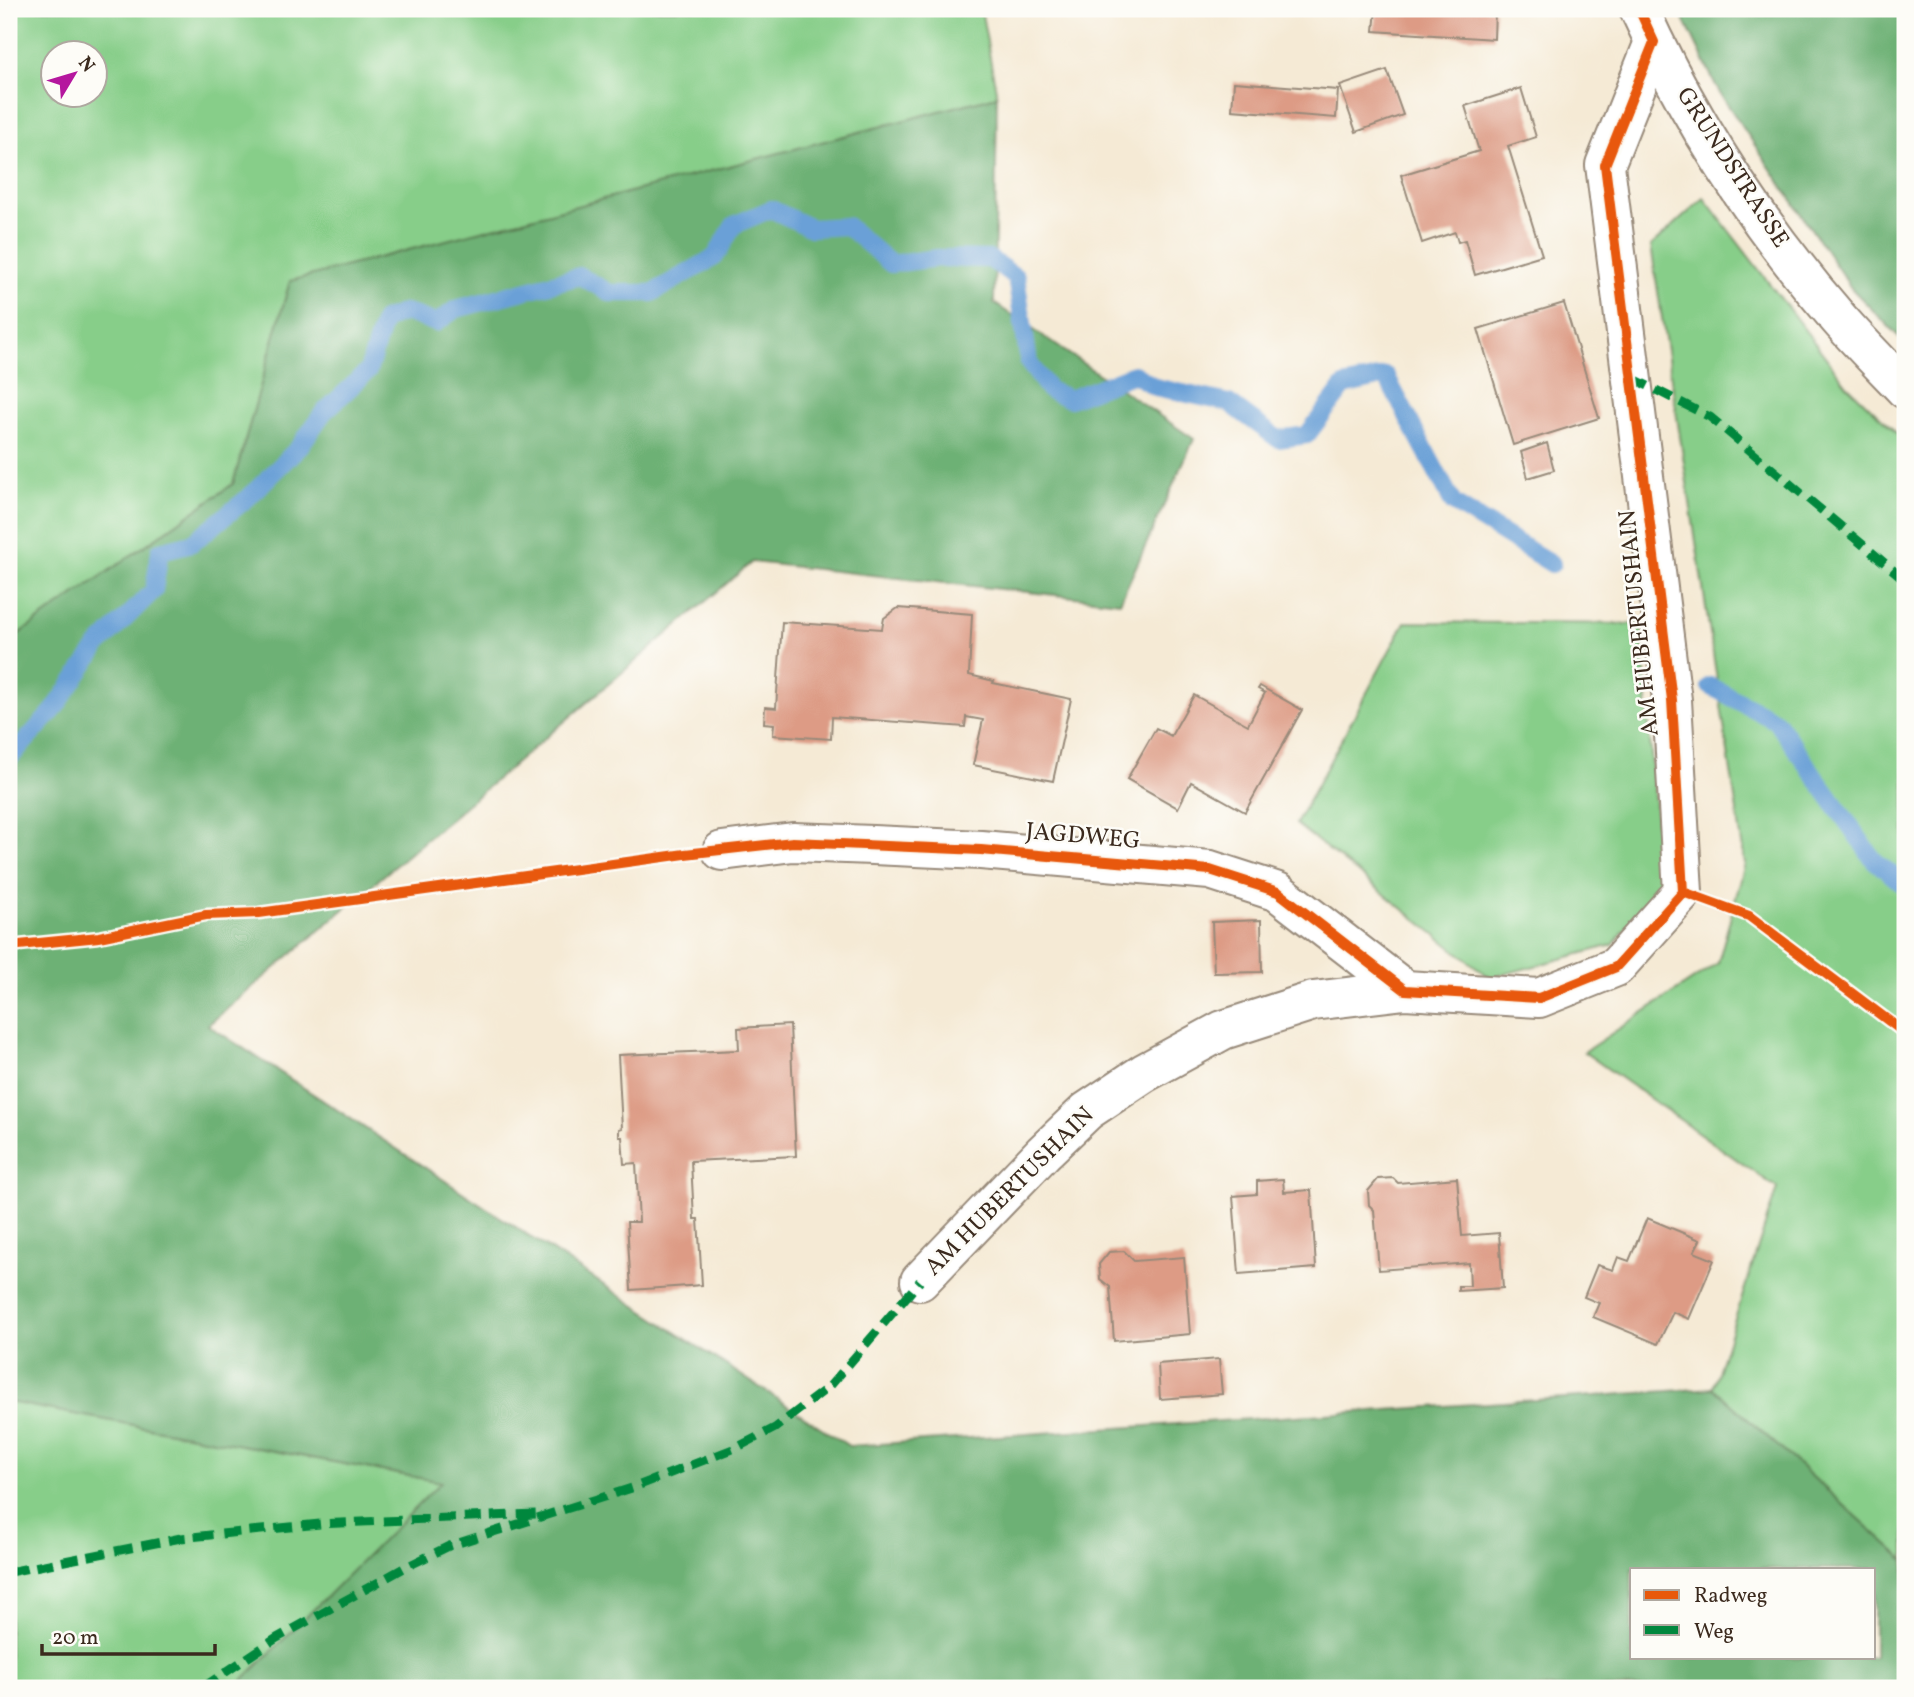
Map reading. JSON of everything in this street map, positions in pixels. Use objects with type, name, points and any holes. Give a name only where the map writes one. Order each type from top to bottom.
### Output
[{"type":"street","name":"GRUNDSTRASSE","points":[[1647,26],[1707,140],[1769,232],[1839,319],[1905,389]]},
{"type":"street","name":"AM HUBERTUSHAIN","points":[[920,1281],[1030,1166],[1087,1111],[1144,1073],[1223,1030],[1313,1002],[1405,990],[1539,998],[1616,967],[1684,892],[1672,700],[1605,165],[1647,26]]},
{"type":"street","name":"JAGDWEG","points":[[722,851],[793,842],[846,844],[981,850],[1210,870],[1278,892],[1405,990]]},
{"type":"green space","points":[[9,9],[981,9],[997,96],[290,281],[233,484],[9,641]]},
{"type":"green space","points":[[1679,9],[1905,9],[1905,343],[1851,288],[1719,92]]},
{"type":"green space","points":[[997,96],[994,303],[1194,439],[1120,602],[752,562],[208,1025],[849,1446],[1713,1388],[1905,1560],[1905,1688],[235,1688],[441,1482],[9,1402],[9,641],[233,484],[290,281]]},
{"type":"green space","points":[[1704,198],[1847,385],[1905,441],[1905,1560],[1713,1388],[1777,1188],[1584,1052],[1718,963],[1745,864],[1651,246]]},
{"type":"green space","points":[[1405,622],[1641,624],[1661,882],[1613,945],[1490,978],[1296,824]]},
{"type":"green space","points":[[9,1402],[442,1482],[235,1688],[9,1688]]},
{"type":"building","points":[[1376,9],[1495,9],[1494,39],[1374,31]]},
{"type":"building","points":[[1387,70],[1403,115],[1356,132],[1340,86]]},
{"type":"building","points":[[1234,82],[1338,90],[1336,118],[1232,110]]},
{"type":"building","points":[[1521,88],[1536,137],[1508,146],[1542,255],[1475,275],[1465,240],[1458,242],[1455,232],[1422,243],[1401,175],[1479,151],[1465,106]]},
{"type":"building","points":[[1564,303],[1599,418],[1513,445],[1478,329]]},
{"type":"building","points":[[1547,443],[1554,470],[1528,478],[1521,452]]},
{"type":"building","points":[[898,608],[972,614],[969,675],[994,681],[993,683],[1071,699],[1053,781],[973,765],[983,720],[966,717],[965,727],[832,717],[831,739],[773,735],[774,724],[764,723],[765,707],[776,708],[782,622],[882,629],[884,618]]},
{"type":"building","points":[[1260,686],[1302,710],[1245,812],[1191,782],[1178,808],[1127,779],[1156,728],[1171,736],[1194,695],[1248,725],[1265,693],[1258,689]]},
{"type":"building","points":[[1261,920],[1262,972],[1214,973],[1212,922]]},
{"type":"building","points":[[790,1025],[796,1156],[691,1161],[694,1219],[698,1219],[702,1285],[631,1290],[627,1222],[639,1222],[636,1163],[624,1164],[622,1137],[619,1137],[619,1129],[622,1128],[618,1055],[739,1050],[738,1028]]},
{"type":"building","points":[[1393,1178],[1398,1183],[1457,1178],[1462,1236],[1499,1233],[1503,1288],[1458,1291],[1458,1286],[1470,1286],[1469,1263],[1379,1270],[1374,1210],[1369,1205],[1368,1191],[1378,1179]]},
{"type":"building","points":[[1283,1179],[1284,1192],[1311,1190],[1316,1268],[1239,1274],[1233,1196],[1257,1194],[1257,1181]]},
{"type":"building","points":[[1647,1218],[1700,1240],[1694,1252],[1714,1260],[1689,1319],[1673,1312],[1658,1344],[1593,1317],[1599,1303],[1584,1297],[1597,1265],[1613,1270],[1618,1257],[1629,1261]]},
{"type":"building","points":[[1124,1251],[1134,1261],[1184,1257],[1190,1334],[1114,1341],[1110,1287],[1100,1279],[1099,1264],[1109,1252]]},
{"type":"building","points":[[1219,1359],[1222,1394],[1160,1399],[1158,1364]]},
{"type":"waterway","points":[[9,759],[53,711],[98,646],[154,590],[160,551],[192,543],[249,497],[300,446],[323,413],[368,371],[384,320],[405,312],[436,323],[456,309],[580,276],[610,293],[652,293],[715,257],[734,225],[771,209],[811,228],[847,226],[891,264],[938,258],[990,259],[1016,277],[1029,363],[1049,390],[1070,399],[1134,374],[1155,387],[1229,403],[1278,439],[1307,435],[1344,386],[1386,376],[1453,503],[1552,564]]},
{"type":"waterway","points":[[1710,686],[1776,721],[1874,860],[1905,886]]},
{"type":"marked path","points":[[1632,378],[1710,417],[1905,580]]},
{"type":"marked path","points":[[202,1688],[277,1638],[449,1546],[632,1488],[738,1447],[775,1428],[830,1386],[920,1281]]},
{"type":"marked path","points":[[9,1572],[181,1538],[320,1524],[536,1514]]},
{"type":"cycle path","points":[[9,946],[99,937],[206,915],[259,913],[685,854],[793,842],[981,850],[1210,870],[1278,892],[1405,990],[1539,998],[1616,967],[1683,892],[1672,700],[1605,165],[1654,42],[1639,9]]},
{"type":"cycle path","points":[[1683,892],[1749,916],[1905,1033]]}]
